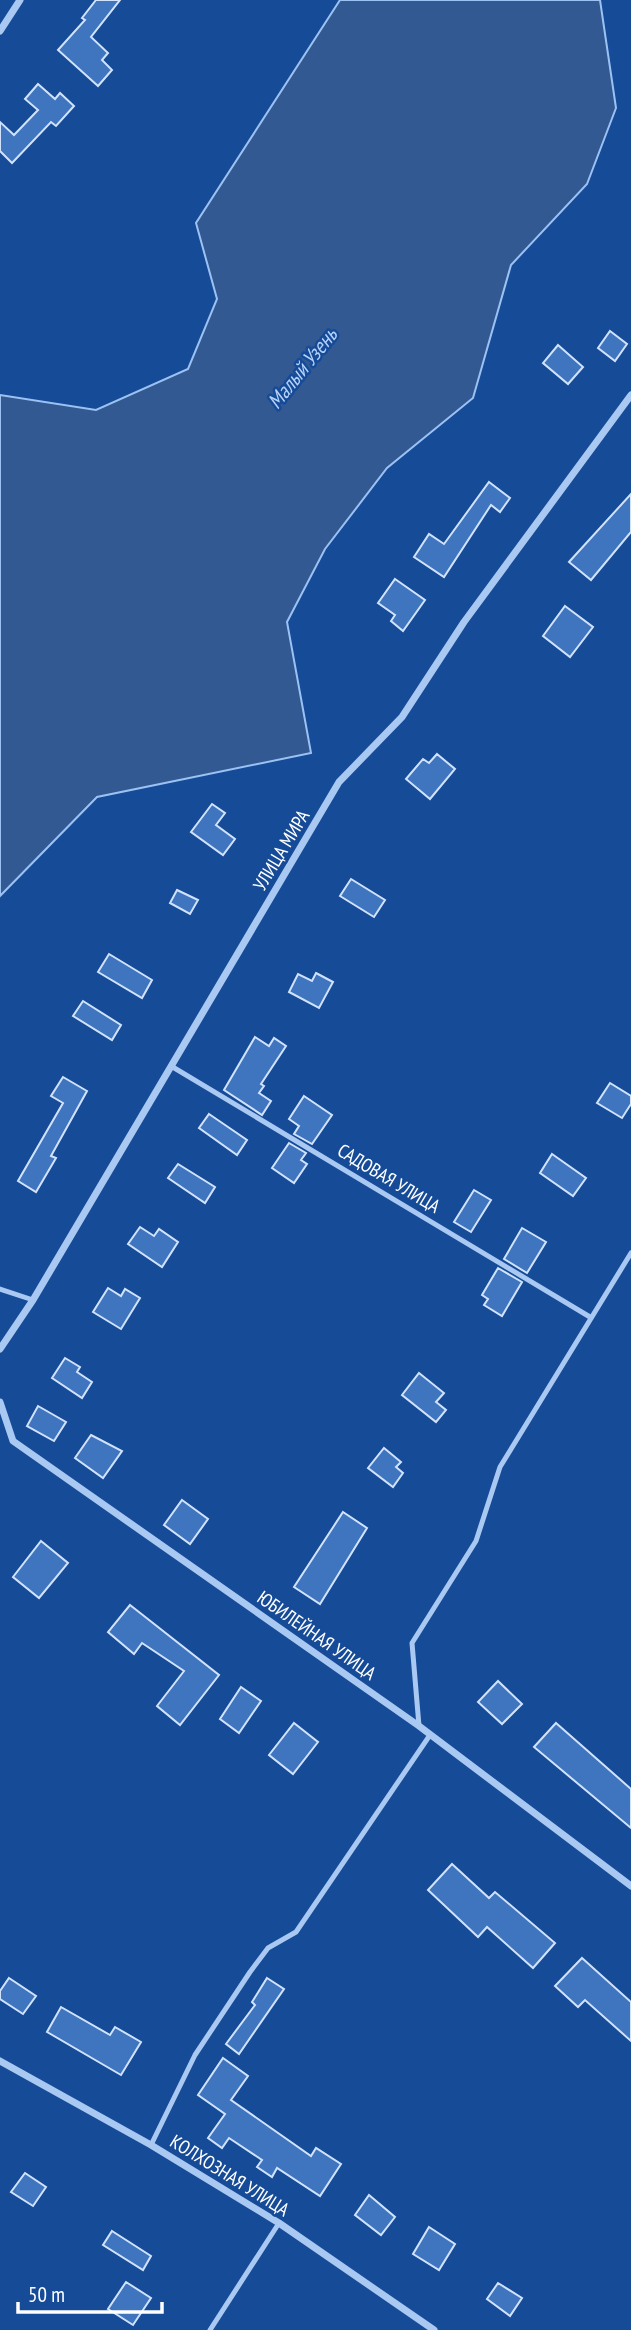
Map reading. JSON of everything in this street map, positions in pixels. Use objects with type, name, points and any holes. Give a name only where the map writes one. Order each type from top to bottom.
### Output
[{"type":"street","points":[[0,31],[20,0]]},
{"type":"street","name":"УЛИЦА МИРА","points":[[0,1349],[33,1300],[339,782],[402,717],[464,622],[631,395]]},
{"type":"street","name":"ЮБИЛЕЙНАЯ УЛИЦА","points":[[0,1402],[13,1441],[419,1727],[631,1886]]},
{"type":"street","name":"КОЛХОЗНАЯ УЛИЦА","points":[[0,2061],[151,2145],[279,2223],[433,2330]]},
{"type":"lane","name":"САДОВАЯ УЛИЦА","points":[[171,1066],[590,1317]]},
{"type":"lane","points":[[419,1727],[412,1643],[476,1541],[499,1467],[631,1253]]},
{"type":"lane","points":[[0,1289],[33,1300]]},
{"type":"lane","points":[[151,2145],[194,2055],[250,1972],[268,1948],[296,1932],[430,1735]]},
{"type":"lane","points":[[210,2330],[279,2223]]},
{"type":"water","name":"Малый Узень","points":[[340,0],[600,0],[616,108],[587,184],[511,265],[473,398],[387,468],[325,549],[287,622],[311,753],[97,797],[0,896],[0,395],[96,410],[188,369],[217,299],[196,223]]},
{"type":"building","points":[[96,0],[120,0],[91,37],[108,53],[102,60],[112,70],[98,86],[58,50],[85,20],[82,18]]},
{"type":"building","points":[[38,84],[55,99],[60,93],[74,106],[56,126],[51,122],[12,163],[0,151],[0,122],[14,135],[38,110],[25,99]]},
{"type":"building","points":[[610,331],[627,344],[615,361],[598,348]]},
{"type":"building","points":[[558,345],[583,367],[568,384],[543,363]]},
{"type":"building","points":[[489,482],[510,498],[500,512],[491,505],[444,577],[414,557],[429,534],[444,544]]},
{"type":"building","points":[[631,494],[631,532],[591,580],[569,562]]},
{"type":"building","points":[[395,579],[425,600],[403,631],[391,621],[395,615],[378,603]]},
{"type":"building","points":[[565,606],[593,627],[570,657],[543,636]]},
{"type":"building","points":[[437,754],[455,769],[430,799],[406,779],[423,759],[429,763]]},
{"type":"building","points":[[212,804],[225,813],[216,825],[235,839],[223,855],[191,832]]},
{"type":"building","points":[[351,879],[385,900],[374,917],[340,896]]},
{"type":"building","points":[[177,890],[198,900],[190,914],[170,903]]},
{"type":"building","points":[[109,954],[152,980],[142,998],[98,972]]},
{"type":"building","points":[[316,973],[333,982],[319,1008],[289,992],[298,974],[312,981]]},
{"type":"building","points":[[83,1001],[121,1025],[112,1040],[73,1016]]},
{"type":"building","points":[[255,1037],[269,1046],[274,1038],[286,1046],[261,1084],[264,1086],[259,1093],[271,1101],[262,1115],[224,1090]]},
{"type":"building","points":[[63,1077],[87,1091],[51,1156],[56,1158],[36,1192],[18,1181],[63,1103],[51,1096]]},
{"type":"building","points":[[610,1083],[631,1096],[631,1104],[622,1118],[597,1103]]},
{"type":"building","points":[[304,1096],[332,1115],[312,1144],[294,1134],[299,1126],[289,1119]]},
{"type":"building","points":[[209,1114],[247,1140],[237,1155],[199,1128]]},
{"type":"building","points":[[289,1143],[306,1153],[301,1160],[307,1164],[294,1183],[272,1168]]},
{"type":"building","points":[[552,1154],[586,1178],[573,1196],[540,1173]]},
{"type":"building","points":[[178,1164],[215,1187],[205,1203],[168,1178]]},
{"type":"building","points":[[474,1190],[491,1200],[471,1232],[454,1222]]},
{"type":"building","points":[[140,1227],[154,1236],[159,1229],[178,1242],[162,1267],[128,1244]]},
{"type":"building","points":[[522,1228],[546,1242],[527,1273],[504,1259]]},
{"type":"building","points":[[498,1268],[522,1282],[502,1316],[484,1305],[488,1299],[482,1295]]},
{"type":"building","points":[[108,1288],[121,1296],[125,1289],[140,1298],[121,1329],[93,1312]]},
{"type":"building","points":[[65,1358],[80,1367],[77,1372],[92,1382],[82,1398],[52,1378]]},
{"type":"building","points":[[419,1373],[444,1393],[436,1402],[446,1410],[436,1422],[402,1395]]},
{"type":"building","points":[[38,1406],[66,1422],[54,1441],[27,1426]]},
{"type":"building","points":[[91,1435],[122,1451],[103,1478],[75,1458]]},
{"type":"building","points":[[384,1448],[401,1462],[396,1467],[403,1473],[393,1487],[368,1468]]},
{"type":"building","points":[[182,1500],[208,1519],[190,1544],[164,1525]]},
{"type":"building","points":[[343,1512],[367,1528],[320,1604],[294,1587]]},
{"type":"building","points":[[41,1541],[68,1563],[39,1598],[13,1577]]},
{"type":"building","points":[[130,1605],[219,1675],[180,1725],[157,1706],[184,1671],[142,1643],[134,1654],[108,1632]]},
{"type":"building","points":[[498,1681],[522,1704],[502,1724],[478,1702]]},
{"type":"building","points":[[241,1687],[261,1701],[239,1733],[220,1719]]},
{"type":"building","points":[[294,1723],[318,1742],[293,1774],[269,1755]]},
{"type":"building","points":[[556,1723],[631,1789],[631,1828],[534,1747]]},
{"type":"building","points":[[452,1864],[489,1898],[495,1892],[555,1943],[533,1968],[487,1927],[478,1937],[428,1890]]},
{"type":"building","points":[[582,1958],[631,2002],[631,2041],[585,2000],[578,2007],[555,1986]]},
{"type":"building","points":[[9,1978],[36,1996],[23,2014],[0,1999],[0,1991]]},
{"type":"building","points":[[267,1978],[284,1989],[239,2054],[226,2044],[255,2005],[252,2002]]},
{"type":"building","points":[[61,2007],[110,2035],[115,2027],[141,2042],[121,2075],[47,2032]]},
{"type":"building","points":[[223,2058],[248,2076],[231,2100],[311,2156],[316,2148],[341,2164],[320,2196],[277,2168],[272,2177],[257,2167],[262,2160],[229,2138],[222,2148],[208,2138],[225,2114],[198,2095]]},
{"type":"building","points":[[25,2173],[46,2187],[33,2206],[11,2192]]},
{"type":"building","points":[[369,2195],[395,2217],[381,2235],[355,2215]]},
{"type":"building","points":[[429,2227],[455,2244],[439,2270],[413,2254]]},
{"type":"building","points":[[112,2231],[151,2256],[143,2270],[103,2245]]},
{"type":"building","points":[[126,2282],[151,2298],[133,2325],[108,2309]]},
{"type":"building","points":[[498,2283],[522,2298],[510,2316],[487,2299]]}]
